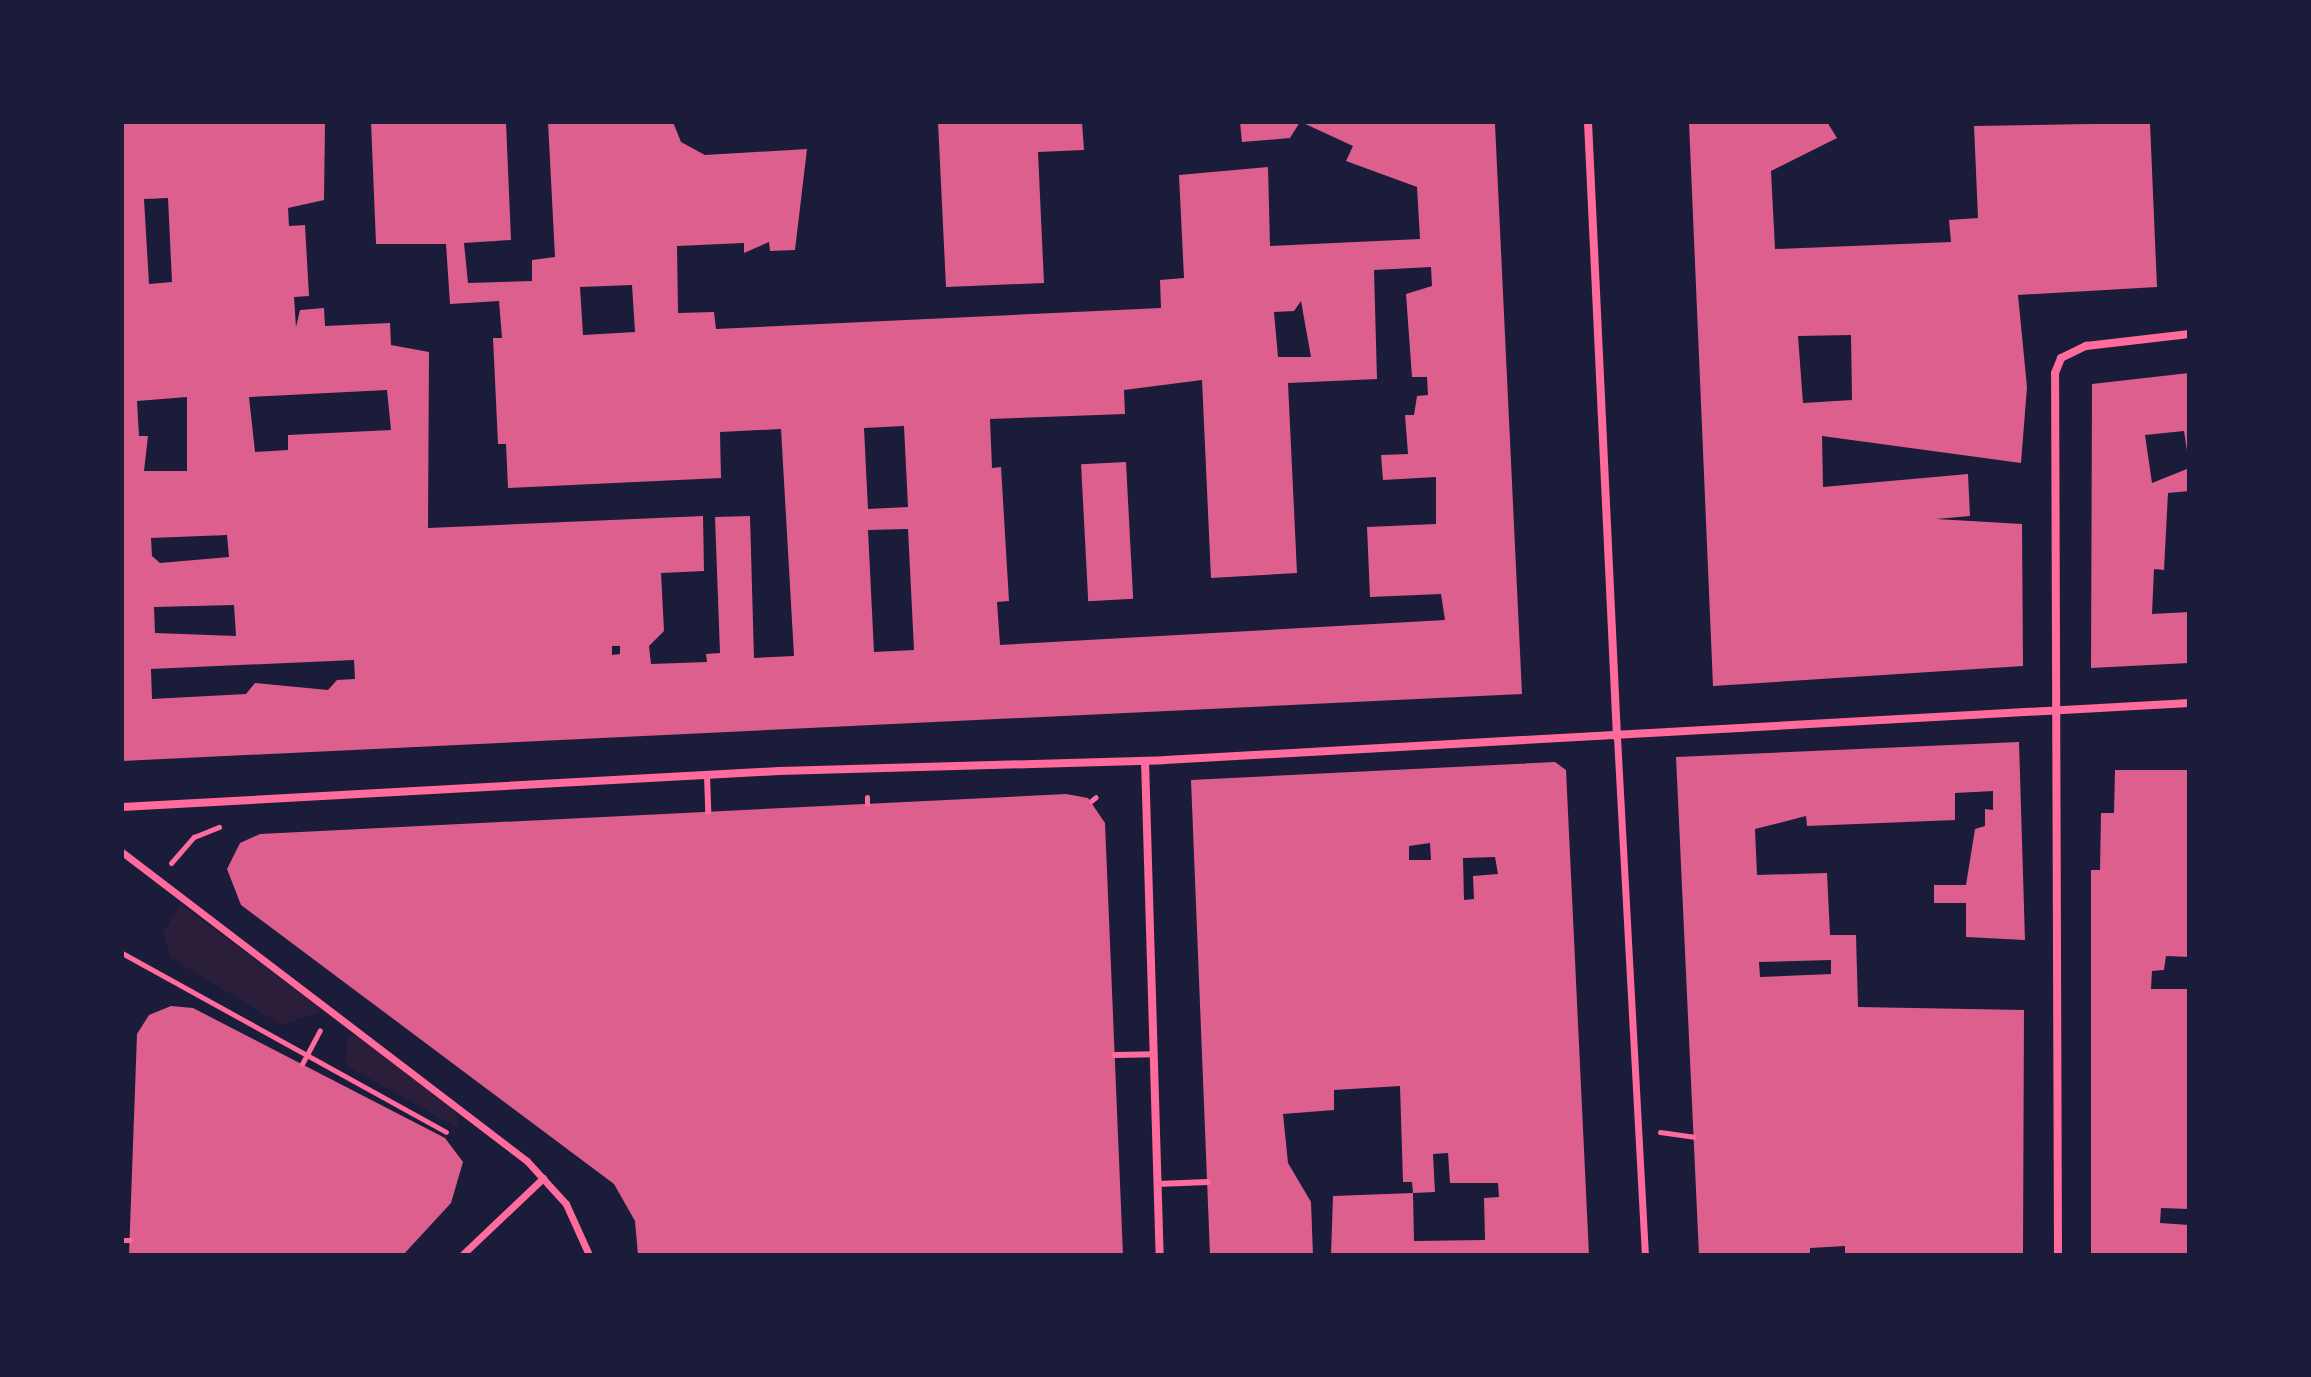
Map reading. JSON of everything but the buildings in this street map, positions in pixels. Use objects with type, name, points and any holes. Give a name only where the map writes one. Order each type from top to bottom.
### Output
[{"type":"street","points":[[1588,122],[1645,1255]]},
{"type":"street","points":[[2058,1255],[2055,373],[2061,358],[2086,346],[2189,334]]},
{"type":"street","points":[[122,807],[707,775],[1145,761],[2189,703]]},
{"type":"street","points":[[1145,761],[1160,1255]]},
{"type":"street","points":[[122,852],[161,877],[478,1120],[543,1178],[582,1230],[589,1255]]},
{"type":"street","points":[[462,1255],[543,1178]]},
{"type":"lane","points":[[707,775],[708,812]]},
{"type":"lane","points":[[1115,1055],[1154,1054]]},
{"type":"lane","points":[[1157,1184],[1208,1182]]},
{"type":"path","points":[[161,877],[194,837],[234,826]]},
{"type":"path","points":[[122,953],[455,1137],[465,1137],[478,1120]]},
{"type":"path","points":[[1640,1129],[1694,1137]]},
{"type":"path","points":[[122,1240],[130,1240]]},
{"type":"shaded area","points":[[180,904],[318,1006],[320,1012],[282,1025],[171,958],[163,934]]},
{"type":"shaded area","points":[[357,1034],[457,1112],[458,1128],[346,1065],[347,1037]]}]
